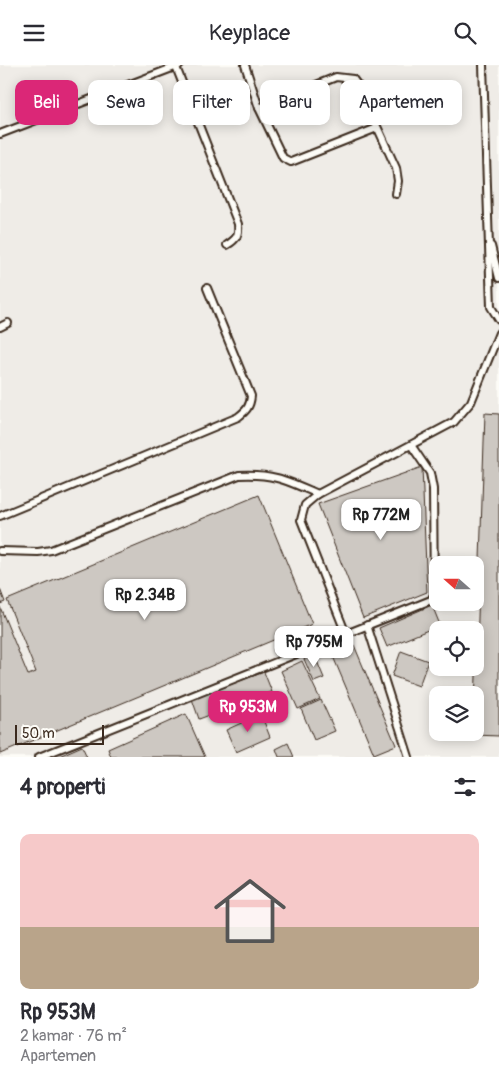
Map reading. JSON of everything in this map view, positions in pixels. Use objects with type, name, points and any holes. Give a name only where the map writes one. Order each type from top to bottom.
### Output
[{"type":"lane","points":[[245,65],[259,108],[283,158],[291,162],[377,128]]},
{"type":"lane","points":[[483,65],[491,307],[499,320]]},
{"type":"lane","points":[[0,135],[178,66],[238,224],[239,233],[235,240],[227,245]]},
{"type":"lane","points":[[259,108],[336,77],[347,77],[356,83],[397,172],[396,194]]},
{"type":"lane","points":[[487,231],[499,278]]},
{"type":"lane","points":[[0,516],[238,417],[246,411],[250,405],[251,396],[207,288]]},
{"type":"lane","points":[[0,327],[8,323]]},
{"type":"lane","points":[[346,634],[301,520],[305,505],[318,494],[454,422],[471,401],[499,333]]},
{"type":"lane","points":[[39,757],[431,600],[434,595],[430,473],[411,445]]},
{"type":"lane","points":[[0,551],[38,552],[51,550],[239,475],[263,474],[279,477],[318,494]]},
{"type":"lane","points":[[367,625],[409,757]]},
{"type":"shaded area","points":[[0,65],[499,65],[499,757],[0,757]]},
{"type":"building","points":[[485,413],[499,414],[499,736],[484,735],[484,686],[476,686],[476,676],[484,676],[484,621],[478,621],[478,611],[484,611],[484,556],[480,556]]},
{"type":"building","points":[[422,467],[427,592],[363,618],[318,504]]},
{"type":"building","points":[[259,495],[312,624],[0,754],[0,607],[28,675],[36,672],[7,600]]},
{"type":"building","points":[[0,589],[5,602],[0,604]]},
{"type":"building","points":[[429,606],[429,611],[434,611],[438,621],[429,621],[429,630],[387,647],[379,628]]},
{"type":"building","points":[[354,645],[396,745],[374,754],[332,654]]},
{"type":"building","points":[[401,651],[428,661],[419,686],[392,676]]},
{"type":"building","points":[[314,654],[324,678],[314,682],[304,659]]},
{"type":"building","points":[[302,661],[320,699],[298,709],[281,671]]},
{"type":"building","points":[[264,672],[272,692],[199,719],[192,699]]},
{"type":"building","points":[[321,700],[335,731],[314,740],[301,709]]},
{"type":"building","points":[[186,714],[205,757],[111,757],[108,749]]},
{"type":"building","points":[[261,714],[270,737],[236,752],[226,730]]},
{"type":"building","points":[[288,743],[294,757],[279,757],[276,749]]},
{"type":"building","points":[[82,746],[87,757],[57,757]]}]
